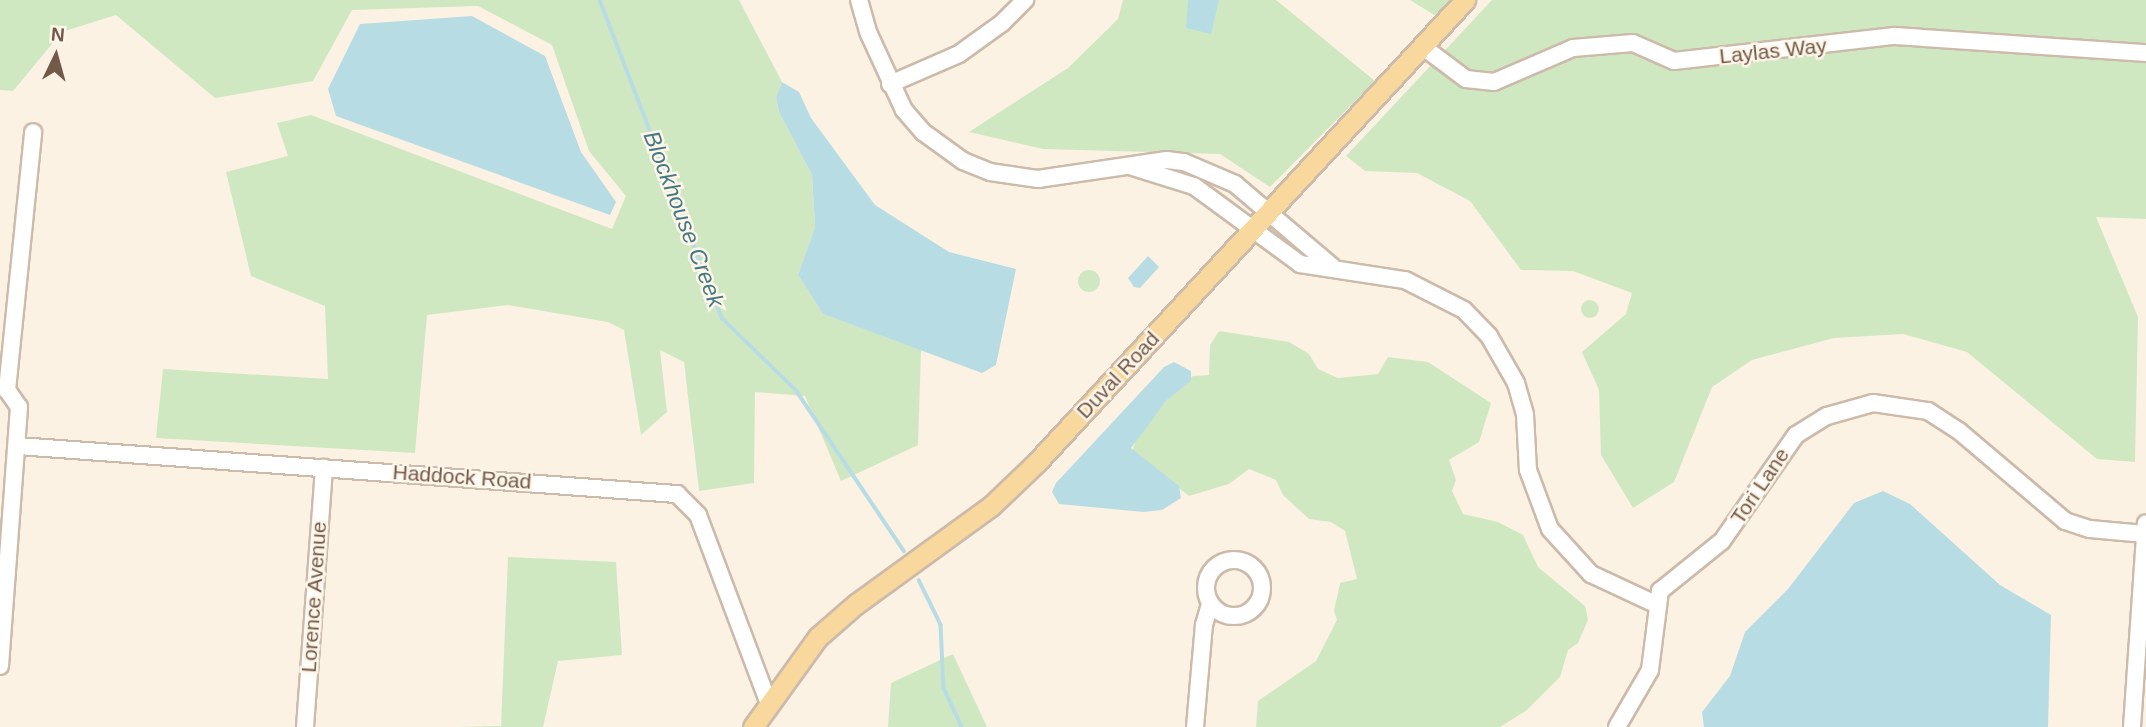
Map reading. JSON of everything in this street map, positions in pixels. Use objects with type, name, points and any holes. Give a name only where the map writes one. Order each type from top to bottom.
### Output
[{"type":"main road","name":"Duval Road","points":[[753,727],[796,663],[837,620],[991,506],[1037,462],[1465,0]]},
{"type":"street","points":[[859,0],[890,84],[923,132],[963,161],[988,171],[1038,179],[1167,160],[1201,167],[1235,184],[1333,267]]},
{"type":"street","points":[[890,84],[969,48],[1025,0]]},
{"type":"street","name":"Laylas Way","points":[[1422,46],[1466,79],[1493,82],[1573,48],[1633,43],[1674,61],[1895,36],[2146,53]]},
{"type":"street","points":[[0,666],[5,535],[18,446],[19,407],[3,390],[33,132]]},
{"type":"street","points":[[1130,166],[1194,186],[1300,264],[1405,280],[1448,300],[1478,323],[1516,383],[1525,415],[1528,470],[1550,529],[1591,574],[1656,604]]},
{"type":"street","name":"Tori Lane","points":[[1617,727],[1650,670],[1656,604],[1670,579],[1721,541],[1796,435],[1827,416],[1873,403],[1908,405],[1946,421],[2065,521],[2090,529],[2145,534]]},
{"type":"street","name":"Haddock Road","points":[[18,446],[677,494],[698,515],[768,701]]},
{"type":"street","name":"Lorence Avenue","points":[[305,727],[324,468]]},
{"type":"street","points":[[2132,727],[2146,523]]},
{"type":"street","points":[[1195,727],[1204,625],[1210,604]]},
{"type":"green space","points":[[0,0],[739,0],[782,82],[776,97],[779,112],[812,175],[815,227],[798,275],[823,314],[921,350],[918,445],[841,481],[805,396],[755,392],[754,483],[699,491],[684,362],[660,350],[667,412],[641,435],[624,330],[608,322],[508,305],[427,315],[415,453],[156,438],[163,369],[328,379],[325,306],[251,276],[226,172],[288,156],[277,123],[311,115],[612,229],[626,196],[589,151],[552,45],[478,6],[352,10],[313,81],[215,98],[116,15],[62,32],[13,91],[0,90]]},
{"type":"green space","points":[[1123,0],[1276,0],[1375,81],[1270,187],[1220,154],[1043,149],[969,132],[1068,68],[1118,19]]},
{"type":"green space","points":[[1410,0],[1451,0],[1436,16]]},
{"type":"green space","points":[[1492,0],[2146,0],[2146,219],[2096,217],[2138,317],[2135,462],[2097,459],[1967,352],[1903,334],[1834,338],[1752,360],[1712,387],[1674,482],[1633,508],[1601,455],[1599,390],[1582,352],[1626,314],[1632,293],[1573,271],[1521,270],[1470,201],[1417,173],[1365,171],[1346,156]]},
{"type":"green space","points":[[1089,270],[1097,273],[1100,281],[1097,289],[1089,292],[1081,289],[1078,281],[1081,273]]},
{"type":"green space","points":[[1586,300],[1594,300],[1599,309],[1597,316],[1586,318],[1581,313],[1581,305]]},
{"type":"green space","points":[[1219,331],[1289,342],[1309,354],[1318,369],[1338,378],[1378,374],[1388,357],[1428,362],[1491,403],[1479,442],[1449,460],[1456,480],[1452,491],[1463,514],[1498,522],[1523,535],[1538,567],[1585,606],[1588,620],[1578,643],[1568,650],[1560,677],[1527,710],[1500,727],[1256,727],[1258,701],[1316,661],[1337,620],[1334,611],[1340,583],[1357,579],[1345,531],[1331,522],[1309,519],[1283,495],[1276,480],[1249,469],[1229,484],[1189,496],[1132,451],[1137,437],[1167,400],[1193,376],[1209,375],[1210,345]]},
{"type":"green space","points":[[508,557],[616,562],[622,655],[558,661],[543,727],[459,727],[501,726]]},
{"type":"green space","points":[[953,654],[987,727],[888,727],[891,683]]},
{"type":"water","points":[[1188,0],[1219,0],[1211,34],[1186,28]]},
{"type":"water","points":[[472,16],[545,56],[581,152],[616,202],[610,215],[336,116],[328,89],[360,24]]},
{"type":"water","points":[[782,82],[799,92],[811,118],[875,205],[949,252],[1016,269],[996,365],[982,373],[823,314],[798,275],[815,227],[812,175],[779,112],[776,97]]},
{"type":"water","points":[[1148,256],[1159,267],[1140,288],[1134,287],[1128,278]]},
{"type":"water","points":[[1174,362],[1191,371],[1191,381],[1167,400],[1131,448],[1179,486],[1181,498],[1162,510],[1144,512],[1059,504],[1052,492],[1056,483],[1164,367]]},
{"type":"water","points":[[1883,491],[1910,504],[2000,585],[2051,615],[2048,727],[1704,727],[1702,712],[1730,676],[1745,632],[1788,589],[1854,503]]},
{"type":"waterway","name":"Blockhouse Creek","points":[[600,0],[722,318],[796,390],[904,551]]},
{"type":"waterway","name":"Blockhouse Creek","points":[[919,580],[941,625],[944,688],[962,727]]}]
